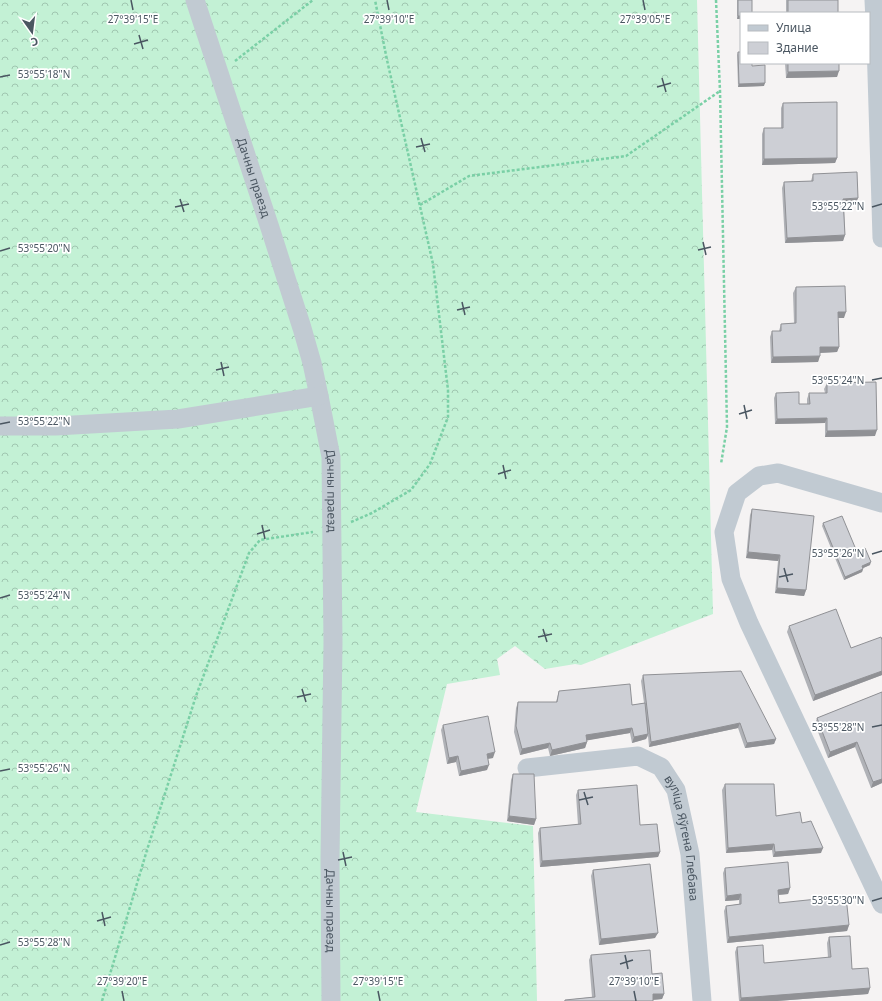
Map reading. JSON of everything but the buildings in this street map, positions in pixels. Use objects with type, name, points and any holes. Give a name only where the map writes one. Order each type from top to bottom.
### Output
[{"type":"street","name":"Дачны праезд","points":[[195,0],[270,228],[312,364],[330,456],[333,642],[330,860],[331,1001]]},
{"type":"street","points":[[874,0],[879,42],[882,238]]},
{"type":"street","points":[[0,426],[56,426],[178,419],[319,396]]},
{"type":"street","points":[[882,503],[778,473],[759,476],[737,493],[724,532],[731,579],[749,623],[882,904]]},
{"type":"street","name":"вуліца Яўгена Глебава","points":[[527,768],[638,756],[661,767],[676,790],[690,854],[702,1001]]},
{"type":"path","points":[[219,74],[313,0]]},
{"type":"path","points":[[102,1001],[147,850],[196,696],[249,553],[260,540],[332,529],[372,513],[411,490],[430,464],[448,417],[448,390],[433,264],[375,0]]},
{"type":"path","points":[[716,0],[720,91],[727,427],[721,464]]},
{"type":"path","points":[[420,205],[469,176],[626,156],[720,91]]},
{"type":"green space","points":[[0,0],[697,0],[713,614],[581,665],[575,664],[545,669],[515,646],[497,659],[500,675],[447,684],[416,812],[533,826],[537,1001],[0,1001]]}]
